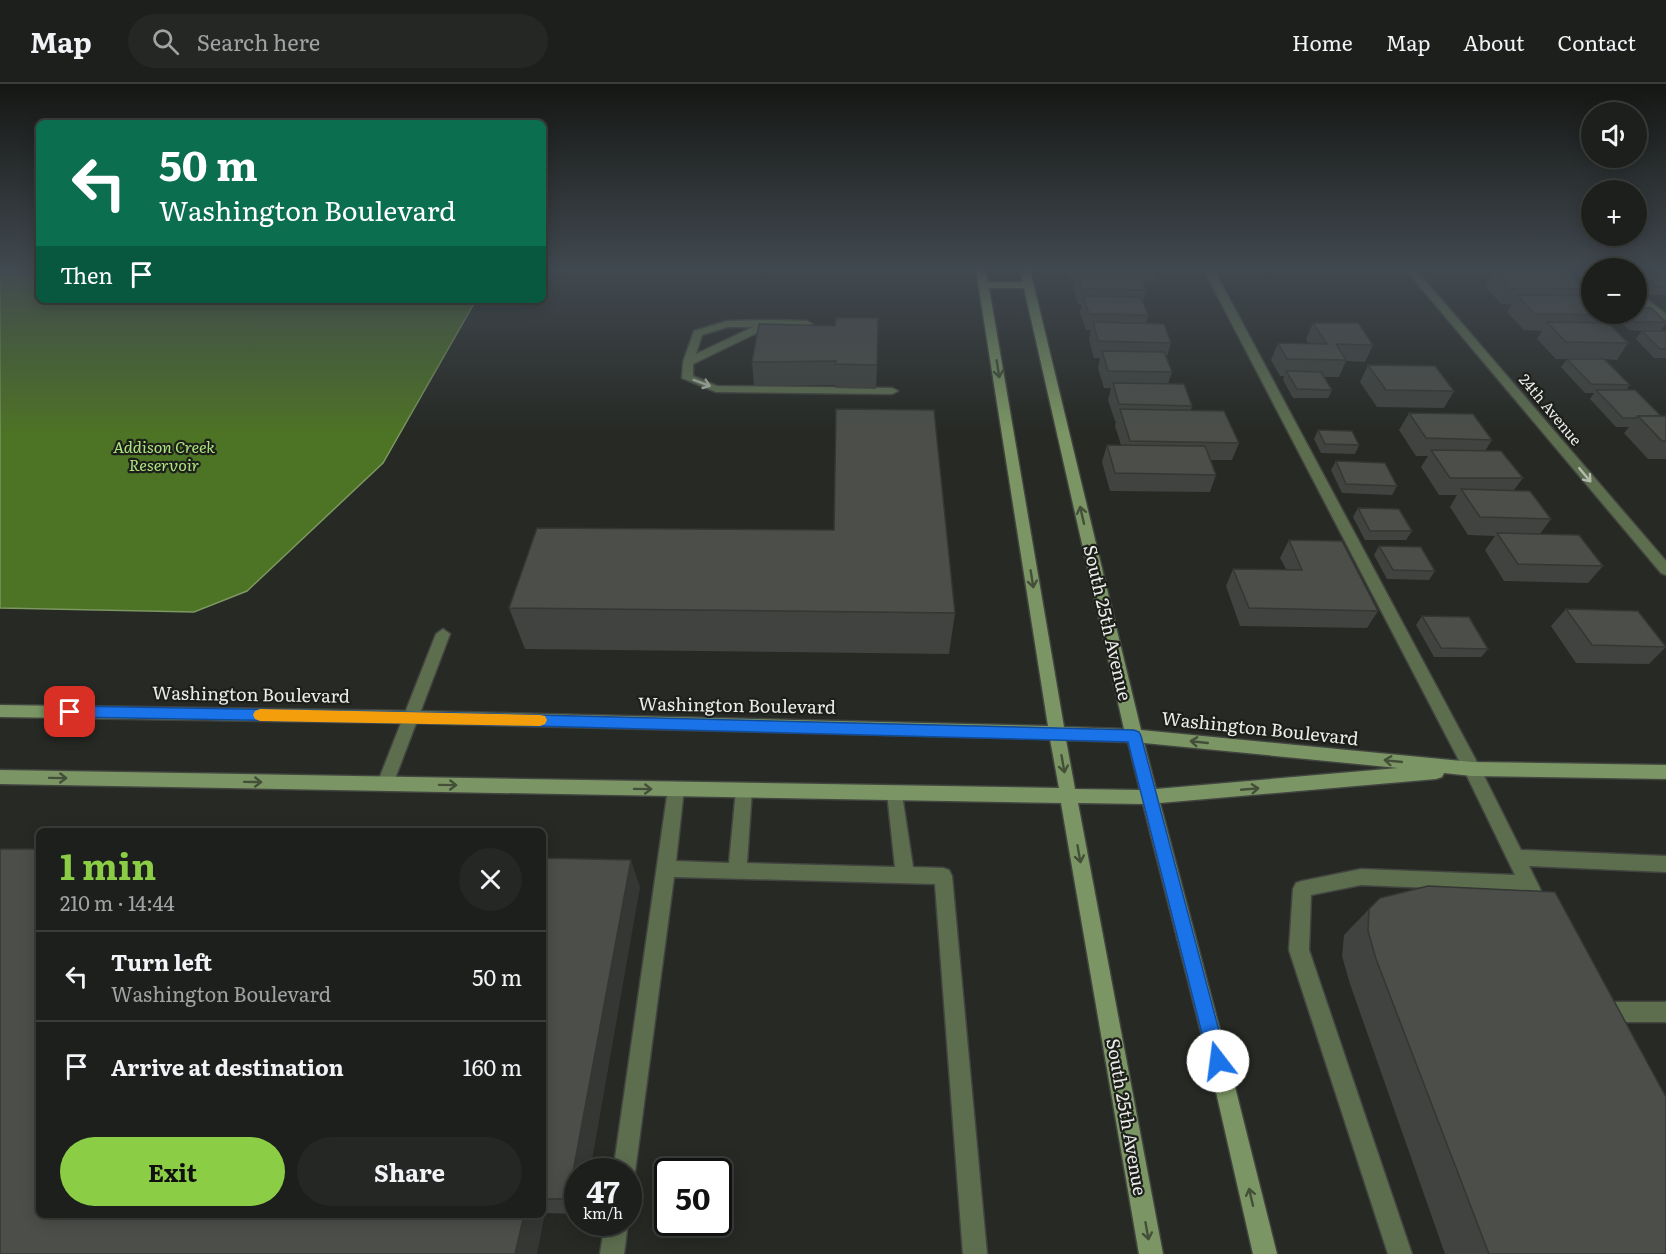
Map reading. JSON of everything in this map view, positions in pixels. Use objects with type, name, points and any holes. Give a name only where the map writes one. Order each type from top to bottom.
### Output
[{"type":"street","points":[[725,325],[698,333],[688,362],[687,378],[716,389],[892,391]]},
{"type":"street","points":[[688,362],[766,325]]},
{"type":"street","name":"South 25th Avenue","points":[[990,325],[1057,733],[1151,1254]]},
{"type":"street","name":"South 25th Avenue","points":[[1038,325],[1134,736],[1221,1071],[1265,1254]]},
{"type":"street","points":[[1238,325],[1472,769],[1550,927]]},
{"type":"street","name":"24th Avenue","points":[[1457,325],[1666,570]]},
{"type":"street","points":[[385,784],[443,634]]},
{"type":"street","name":"Washington Boulevard","points":[[0,711],[411,717],[1057,733],[1134,736],[1472,769],[1666,772]]},
{"type":"street","name":"Washington Boulevard","points":[[0,777],[1150,798],[1472,769]]},
{"type":"street","points":[[626,1158],[676,789]]},
{"type":"street","points":[[737,870],[744,790]]},
{"type":"street","points":[[895,793],[905,875]]},
{"type":"street","points":[[1514,858],[1666,864]]},
{"type":"street","points":[[666,869],[943,876],[975,1254]]},
{"type":"street","points":[[1400,1254],[1299,950],[1302,889],[1361,878],[1528,885]]},
{"type":"street","points":[[1606,1033],[1592,1007],[1666,1012]]},
{"type":"street","points":[[612,1254],[614,1236]]},
{"type":"water","name":"Addison Creek Reservoir","points":[[0,325],[462,325],[383,463],[247,591],[194,612],[0,608]]},
{"type":"building","points":[[759,325],[878,325],[877,365],[835,364],[836,361],[752,362]]},
{"type":"building","points":[[1094,325],[1164,325],[1171,343],[1098,341]]},
{"type":"building","points":[[1314,325],[1359,325],[1373,345],[1336,344],[1346,360],[1287,359],[1278,343],[1327,344]]},
{"type":"building","points":[[1549,325],[1610,325],[1628,343],[1566,342]]},
{"type":"building","points":[[1642,331],[1666,331],[1666,349],[1660,349]]},
{"type":"building","points":[[1102,351],[1164,352],[1172,372],[1108,371]]},
{"type":"building","points":[[1567,359],[1604,359],[1630,385],[1591,384]]},
{"type":"building","points":[[1368,365],[1435,366],[1454,391],[1386,390]]},
{"type":"building","points":[[1286,371],[1321,372],[1332,390],[1297,389]]},
{"type":"building","points":[[1113,383],[1184,384],[1192,406],[1119,404]]},
{"type":"building","points":[[1596,390],[1635,390],[1661,416],[1623,418]]},
{"type":"building","points":[[836,409],[934,410],[955,613],[509,608],[537,528],[834,530]]},
{"type":"building","points":[[1120,409],[1224,411],[1239,443],[1130,441]]},
{"type":"building","points":[[1409,413],[1473,414],[1492,440],[1426,438]]},
{"type":"building","points":[[1638,416],[1666,416],[1666,441],[1662,441]]},
{"type":"building","points":[[1318,430],[1352,431],[1359,445],[1325,444]]},
{"type":"building","points":[[1107,445],[1205,446],[1216,475],[1115,473]]},
{"type":"building","points":[[1431,450],[1501,451],[1523,478],[1450,478]]},
{"type":"building","points":[[1336,461],[1385,463],[1397,486],[1346,484]]},
{"type":"building","points":[[1461,489],[1530,491],[1551,519],[1480,517]]},
{"type":"building","points":[[1358,508],[1399,509],[1412,531],[1370,531]]},
{"type":"building","points":[[1497,533],[1579,535],[1603,566],[1518,564]]},
{"type":"building","points":[[1289,540],[1342,541],[1378,611],[1249,608],[1233,569],[1302,570]]},
{"type":"building","points":[[1379,546],[1421,547],[1435,571],[1393,570]]},
{"type":"building","points":[[1566,609],[1638,611],[1666,647],[1592,645]]},
{"type":"building","points":[[1422,616],[1469,617],[1488,649],[1441,648]]},
{"type":"building","points":[[0,849],[36,849],[36,1218],[523,1218],[515,1254],[0,1254]]},
{"type":"building","points":[[546,858],[631,860],[576,1158],[564,1158],[564,1199],[546,1199]]},
{"type":"building","points":[[1428,886],[1555,892],[1666,1097],[1666,1254],[1489,1254],[1376,959],[1368,931],[1369,909],[1380,898]]},
{"type":"slow traffic","points":[[260,715],[540,720]]},
{"type":"route","points":[[70,712],[458,718],[1134,736],[1218,1061]]}]
